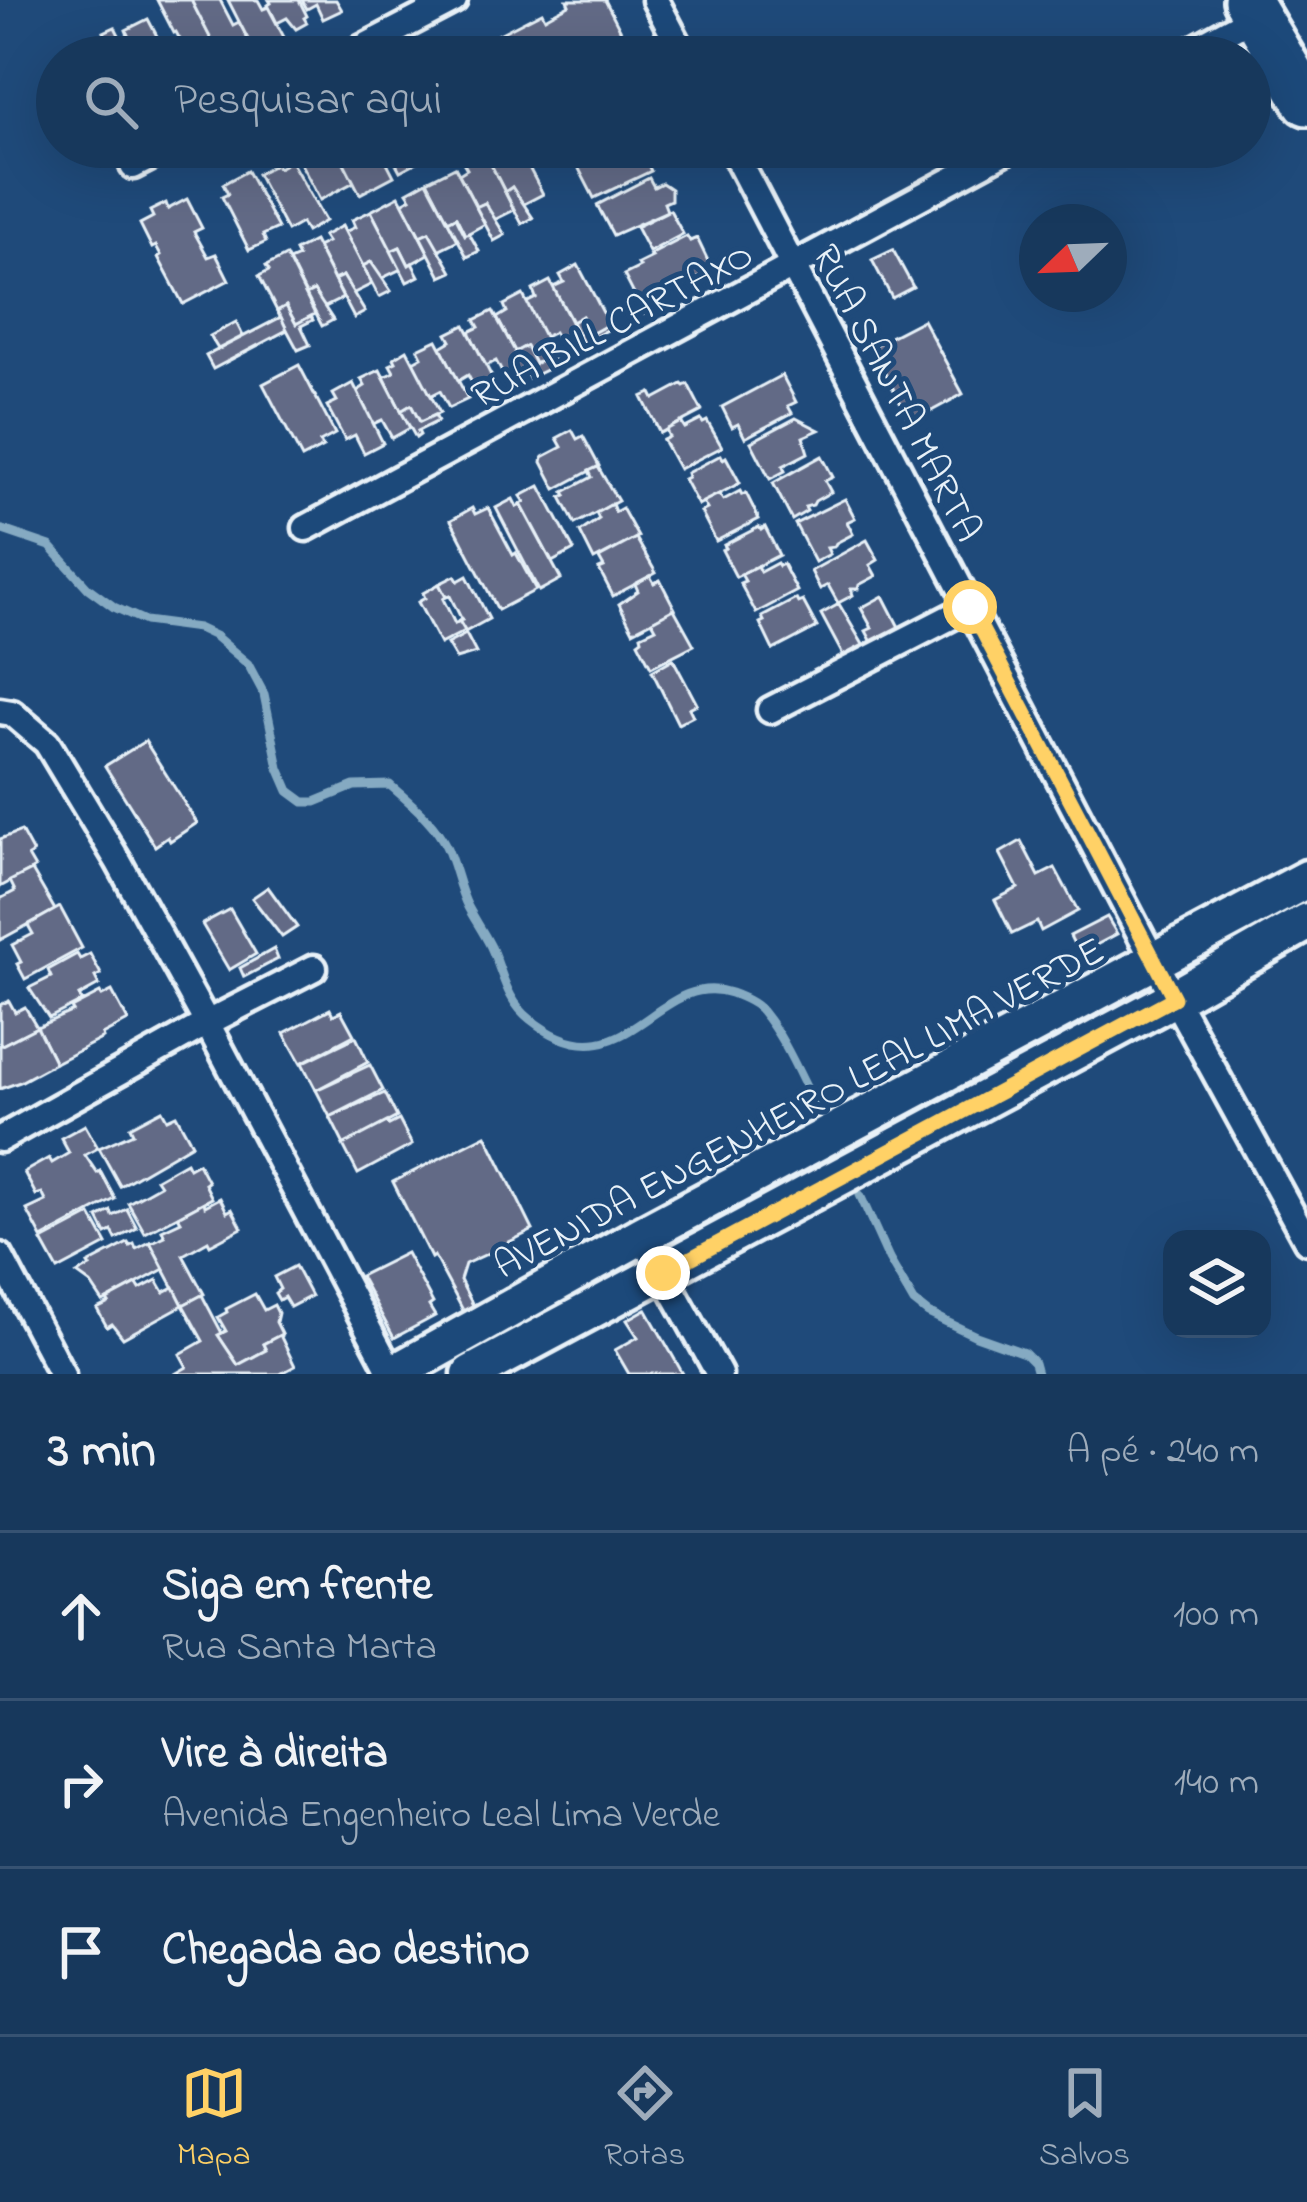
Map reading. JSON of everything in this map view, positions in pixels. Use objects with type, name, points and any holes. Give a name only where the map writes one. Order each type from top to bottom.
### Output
[{"type":"highway","points":[[1251,8],[1268,36]]},
{"type":"highway","points":[[1271,42],[1307,102]]},
{"type":"main road","name":"AVENIDA ENGENHEIRO LEAL LIMA VERDE","points":[[392,1374],[1307,879]]},
{"type":"main road","name":"AVENIDA ENGENHEIRO LEAL LIMA VERDE","points":[[471,1374],[1307,922]]},
{"type":"street","points":[[377,36],[420,8],[454,0]]},
{"type":"street","points":[[655,0],[674,36]]},
{"type":"street","points":[[1210,36],[1251,8]]},
{"type":"street","name":"RUA SANTA MARTA","points":[[742,168],[1154,961],[1307,1241]]},
{"type":"street","name":"RUA BILL CARTAXO","points":[[306,528],[974,168]]},
{"type":"street","points":[[770,710],[970,607]]},
{"type":"street","points":[[0,711],[12,713],[46,743],[118,861],[392,1374]]},
{"type":"street","points":[[0,1139],[207,1022],[314,968]]},
{"type":"street","points":[[642,1235],[719,1374]]},
{"type":"street","points":[[0,1256],[62,1374]]},
{"type":"building","points":[[157,0],[191,0],[210,36],[174,33]]},
{"type":"building","points":[[191,0],[220,0],[233,25],[239,22],[246,36],[209,36]]},
{"type":"building","points":[[228,0],[258,0],[263,9],[268,7],[283,36],[246,36]]},
{"type":"building","points":[[269,0],[299,0],[307,23],[296,29],[287,18],[277,23]]},
{"type":"building","points":[[302,0],[336,0],[342,10],[323,19],[316,4],[307,9]]},
{"type":"building","points":[[567,0],[605,0],[623,36],[499,34],[542,12],[545,18],[569,5]]},
{"type":"building","points":[[148,19],[157,36],[126,36],[126,30]]},
{"type":"building","points":[[268,168],[295,168],[325,221],[306,232],[301,223],[287,231],[257,174]]},
{"type":"building","points":[[303,168],[347,168],[354,182],[320,200]]},
{"type":"building","points":[[347,168],[390,168],[394,176],[360,194]]},
{"type":"building","points":[[456,168],[485,224],[465,235],[456,217],[448,221],[427,181]]},
{"type":"building","points":[[493,168],[529,168],[543,194],[522,205],[512,187],[505,192]]},
{"type":"building","points":[[493,168],[514,210],[494,220],[485,203],[476,207],[459,174]]},
{"type":"building","points":[[579,168],[650,168],[651,171],[594,198]]},
{"type":"building","points":[[247,171],[278,228],[263,235],[266,242],[249,250],[222,197],[228,194],[223,184]]},
{"type":"building","points":[[649,178],[654,187],[662,183],[671,189],[671,200],[664,203],[667,211],[613,235],[597,205]]},
{"type":"building","points":[[427,181],[458,240],[438,250],[429,232],[420,236],[402,203],[411,198],[407,192]]},
{"type":"building","points":[[512,187],[533,218],[522,224],[505,192]]},
{"type":"building","points":[[399,196],[429,254],[409,265],[400,247],[391,251],[371,211]]},
{"type":"building","points":[[187,199],[202,228],[194,232],[208,257],[216,254],[229,280],[183,304],[161,255],[140,224],[153,217],[150,211],[166,203],[168,209]]},
{"type":"building","points":[[485,203],[505,235],[494,241],[476,207]]},
{"type":"building","points":[[670,210],[683,234],[649,252],[636,227]]},
{"type":"building","points":[[371,211],[401,269],[380,279],[371,262],[363,266],[345,232],[355,227],[352,220]]},
{"type":"building","points":[[456,217],[479,251],[467,257],[448,221]]},
{"type":"building","points":[[342,226],[372,284],[352,294],[343,276],[334,280],[317,247],[327,242],[323,236]]},
{"type":"building","points":[[429,232],[452,272],[441,277],[420,236]]},
{"type":"building","points":[[687,236],[690,241],[697,238],[710,265],[702,269],[705,275],[660,295],[665,303],[644,314],[624,275]]},
{"type":"building","points":[[314,241],[343,298],[323,308],[314,291],[306,295],[289,261],[298,257],[295,251]]},
{"type":"building","points":[[400,247],[419,276],[407,282],[391,251]]},
{"type":"building","points":[[893,250],[913,287],[892,298],[872,260]]},
{"type":"building","points":[[286,256],[315,314],[296,324],[286,306],[277,311],[259,276],[269,271],[266,266]]},
{"type":"building","points":[[371,262],[391,291],[379,297],[363,266]]},
{"type":"building","points":[[578,265],[609,324],[591,334],[582,316],[572,322],[553,287],[564,282],[560,275]]},
{"type":"building","points":[[343,276],[365,312],[354,318],[334,280]]},
{"type":"building","points":[[550,281],[580,339],[563,349],[554,332],[544,337],[526,303],[536,298],[533,290]]},
{"type":"building","points":[[314,291],[333,320],[322,326],[306,295]]},
{"type":"building","points":[[523,295],[553,354],[535,364],[526,346],[515,352],[497,318],[507,312],[504,305]]},
{"type":"building","points":[[286,306],[296,324],[311,316],[313,320],[301,326],[310,345],[298,350],[277,311]]},
{"type":"building","points":[[493,311],[524,368],[505,378],[496,361],[486,366],[469,332],[479,327],[475,320]]},
{"type":"building","points":[[582,316],[591,334],[609,324],[611,328],[586,349],[572,322]]},
{"type":"building","points":[[281,317],[287,330],[213,369],[206,356]]},
{"type":"building","points":[[923,320],[963,394],[911,422],[871,347]]},
{"type":"building","points":[[236,322],[243,336],[218,349],[210,336]]},
{"type":"building","points":[[465,325],[495,383],[477,393],[468,375],[458,381],[441,347],[451,341],[447,334]]},
{"type":"building","points":[[437,340],[468,399],[449,408],[440,391],[430,396],[413,362],[422,357],[418,349]]},
{"type":"building","points":[[526,346],[535,364],[551,355],[556,365],[529,378],[515,352]]},
{"type":"building","points":[[407,350],[440,413],[420,422],[411,405],[401,411],[384,377],[394,372],[390,365],[396,362],[394,358]]},
{"type":"building","points":[[299,365],[335,434],[302,458],[263,384]]},
{"type":"building","points":[[380,370],[410,428],[392,438],[382,420],[373,424],[357,391],[365,386],[361,379]]},
{"type":"building","points":[[782,375],[796,402],[788,406],[792,413],[745,438],[738,424],[732,427],[722,407]]},
{"type":"building","points":[[353,383],[383,443],[364,453],[355,435],[345,440],[327,406],[337,401],[333,394]]},
{"type":"building","points":[[688,384],[702,411],[660,433],[642,397],[651,393],[654,399]]},
{"type":"building","points":[[411,405],[420,422],[435,415],[438,421],[418,431],[416,438],[401,411]]},
{"type":"building","points":[[796,418],[819,430],[803,437],[808,453],[770,479],[751,442]]},
{"type":"building","points":[[707,421],[722,447],[679,469],[663,440],[669,437],[666,430]]},
{"type":"building","points":[[572,430],[577,439],[583,436],[599,466],[556,489],[543,457],[562,447],[557,438]]},
{"type":"building","points":[[721,455],[740,483],[698,505],[684,479]]},
{"type":"building","points":[[822,456],[833,477],[825,481],[831,492],[792,520],[773,483]]},
{"type":"building","points":[[598,467],[618,501],[575,524],[561,497],[592,477],[589,471]]},
{"type":"building","points":[[540,486],[574,550],[552,562],[521,504],[525,502],[521,496]]},
{"type":"building","points":[[740,491],[746,493],[759,519],[716,541],[701,512],[707,509],[703,502],[719,494],[723,500]]},
{"type":"building","points":[[513,499],[517,507],[521,505],[561,579],[539,591],[496,508]]},
{"type":"building","points":[[845,499],[855,518],[847,522],[853,534],[827,548],[830,554],[815,562],[795,524]]},
{"type":"building","points":[[612,504],[615,512],[622,508],[638,537],[594,560],[580,532],[599,519],[596,513]]},
{"type":"building","points":[[472,508],[475,514],[488,508],[536,590],[498,610],[451,520]]},
{"type":"building","points":[[765,527],[779,555],[736,577],[722,550],[724,545]]},
{"type":"building","points":[[636,538],[656,573],[613,596],[599,569],[604,567],[599,558]]},
{"type":"building","points":[[867,540],[878,560],[870,565],[876,576],[851,589],[853,595],[838,603],[828,585],[820,589],[811,571]]},
{"type":"building","points":[[783,564],[797,591],[756,613],[740,583],[745,581],[741,574],[757,566],[760,572]]},
{"type":"building","points":[[455,576],[458,581],[467,576],[489,619],[465,632],[450,596],[446,597],[439,584]]},
{"type":"building","points":[[650,576],[654,583],[660,580],[675,609],[633,631],[619,604],[638,591],[635,584]]},
{"type":"building","points":[[439,584],[455,624],[459,621],[465,631],[440,644],[418,602]]},
{"type":"building","points":[[883,596],[900,629],[873,644],[866,631],[872,628],[861,608]]},
{"type":"building","points":[[796,599],[803,601],[817,627],[773,650],[760,623],[762,617]]},
{"type":"building","points":[[839,604],[865,648],[845,659],[821,614]]},
{"type":"building","points":[[674,609],[694,645],[651,667],[638,642],[641,635],[656,628],[652,621]]},
{"type":"building","points":[[466,634],[476,653],[456,659],[447,644]]},
{"type":"building","points":[[673,659],[697,704],[689,708],[693,716],[678,724],[652,671]]},
{"type":"building","points":[[145,741],[197,823],[155,846],[105,766]]},
{"type":"building","points":[[21,831],[35,868],[0,887],[0,839]]},
{"type":"building","points":[[1021,841],[1039,876],[1055,868],[1078,911],[1041,931],[1037,922],[1012,934],[995,900],[1018,888],[1000,853]]},
{"type":"building","points":[[32,870],[55,910],[0,940],[0,899],[15,891],[10,881]]},
{"type":"building","points":[[268,887],[297,927],[282,937],[252,898]]},
{"type":"building","points":[[60,907],[82,948],[25,979],[12,945],[33,934],[28,925]]},
{"type":"building","points":[[230,909],[256,954],[229,970],[202,924]]},
{"type":"building","points":[[1107,917],[1117,934],[1079,954],[1070,936]]},
{"type":"building","points":[[274,949],[278,959],[244,977],[240,968]]},
{"type":"building","points":[[77,954],[80,959],[90,954],[101,974],[95,977],[99,985],[79,996],[82,1001],[49,1018],[29,988],[51,977],[48,970]]},
{"type":"building","points":[[112,991],[128,1021],[55,1063],[37,1027]]},
{"type":"building","points":[[9,1001],[15,1012],[25,1007],[37,1027],[0,1046],[0,1005]]},
{"type":"building","points":[[330,1009],[333,1015],[341,1011],[354,1035],[301,1063],[284,1033]]},
{"type":"building","points":[[37,1027],[55,1063],[0,1089],[0,1046]]},
{"type":"building","points":[[356,1037],[368,1062],[316,1090],[302,1063]]},
{"type":"building","points":[[370,1065],[383,1090],[330,1117],[316,1090]]},
{"type":"building","points":[[385,1093],[397,1117],[344,1145],[330,1117]]},
{"type":"building","points":[[162,1110],[167,1119],[176,1115],[192,1144],[120,1186],[99,1148],[133,1133],[130,1127]]},
{"type":"building","points":[[399,1120],[412,1145],[358,1174],[343,1145]]},
{"type":"building","points":[[85,1125],[98,1148],[85,1155],[115,1199],[42,1238],[27,1210],[46,1201],[42,1193],[36,1195],[24,1172],[69,1153],[61,1138]]},
{"type":"building","points":[[486,1135],[533,1230],[465,1264],[460,1280],[475,1309],[465,1314],[393,1182]]},
{"type":"building","points":[[186,1162],[189,1168],[198,1163],[212,1198],[145,1233],[128,1203],[160,1185],[156,1179]]},
{"type":"building","points":[[220,1198],[242,1228],[183,1255],[204,1294],[183,1305],[150,1243],[165,1236],[162,1230],[181,1221],[178,1216]]},
{"type":"building","points":[[127,1209],[137,1228],[116,1239],[112,1231],[106,1234],[98,1218]]},
{"type":"building","points":[[91,1215],[107,1244],[58,1270],[42,1241]]},
{"type":"building","points":[[150,1242],[164,1269],[103,1302],[77,1274],[128,1243],[136,1249]]},
{"type":"building","points":[[406,1253],[433,1303],[429,1306],[435,1316],[394,1338],[360,1276]]},
{"type":"building","points":[[295,1266],[311,1296],[290,1307],[275,1293],[280,1289],[274,1277]]},
{"type":"building","points":[[157,1280],[164,1292],[174,1287],[183,1305],[123,1338],[112,1324],[107,1327],[97,1309],[137,1284],[140,1289]]},
{"type":"building","points":[[255,1294],[264,1310],[274,1305],[282,1334],[263,1344],[266,1350],[238,1365],[218,1335],[226,1331],[218,1317]]},
{"type":"building","points":[[202,1295],[222,1333],[218,1335],[238,1365],[266,1350],[263,1344],[280,1335],[295,1366],[280,1374],[175,1374],[187,1367],[180,1354],[203,1341],[183,1305]]},
{"type":"building","points":[[646,1309],[683,1374],[629,1374],[615,1350],[638,1337],[627,1320]]},
{"type":"waterway","points":[[0,529],[50,546],[88,588],[114,607],[145,621],[198,628],[248,664],[264,694],[279,768],[289,791],[304,802],[354,786],[390,785],[414,806],[446,846],[510,995],[530,1019],[563,1039],[591,1043],[615,1038],[681,997],[704,990],[731,993],[756,1005],[771,1023],[821,1116]]},
{"type":"waterway","points":[[860,1195],[914,1302],[976,1336],[1024,1353],[1037,1374]]},
{"type":"route","points":[[663,1273],[1174,998],[970,607]]}]
